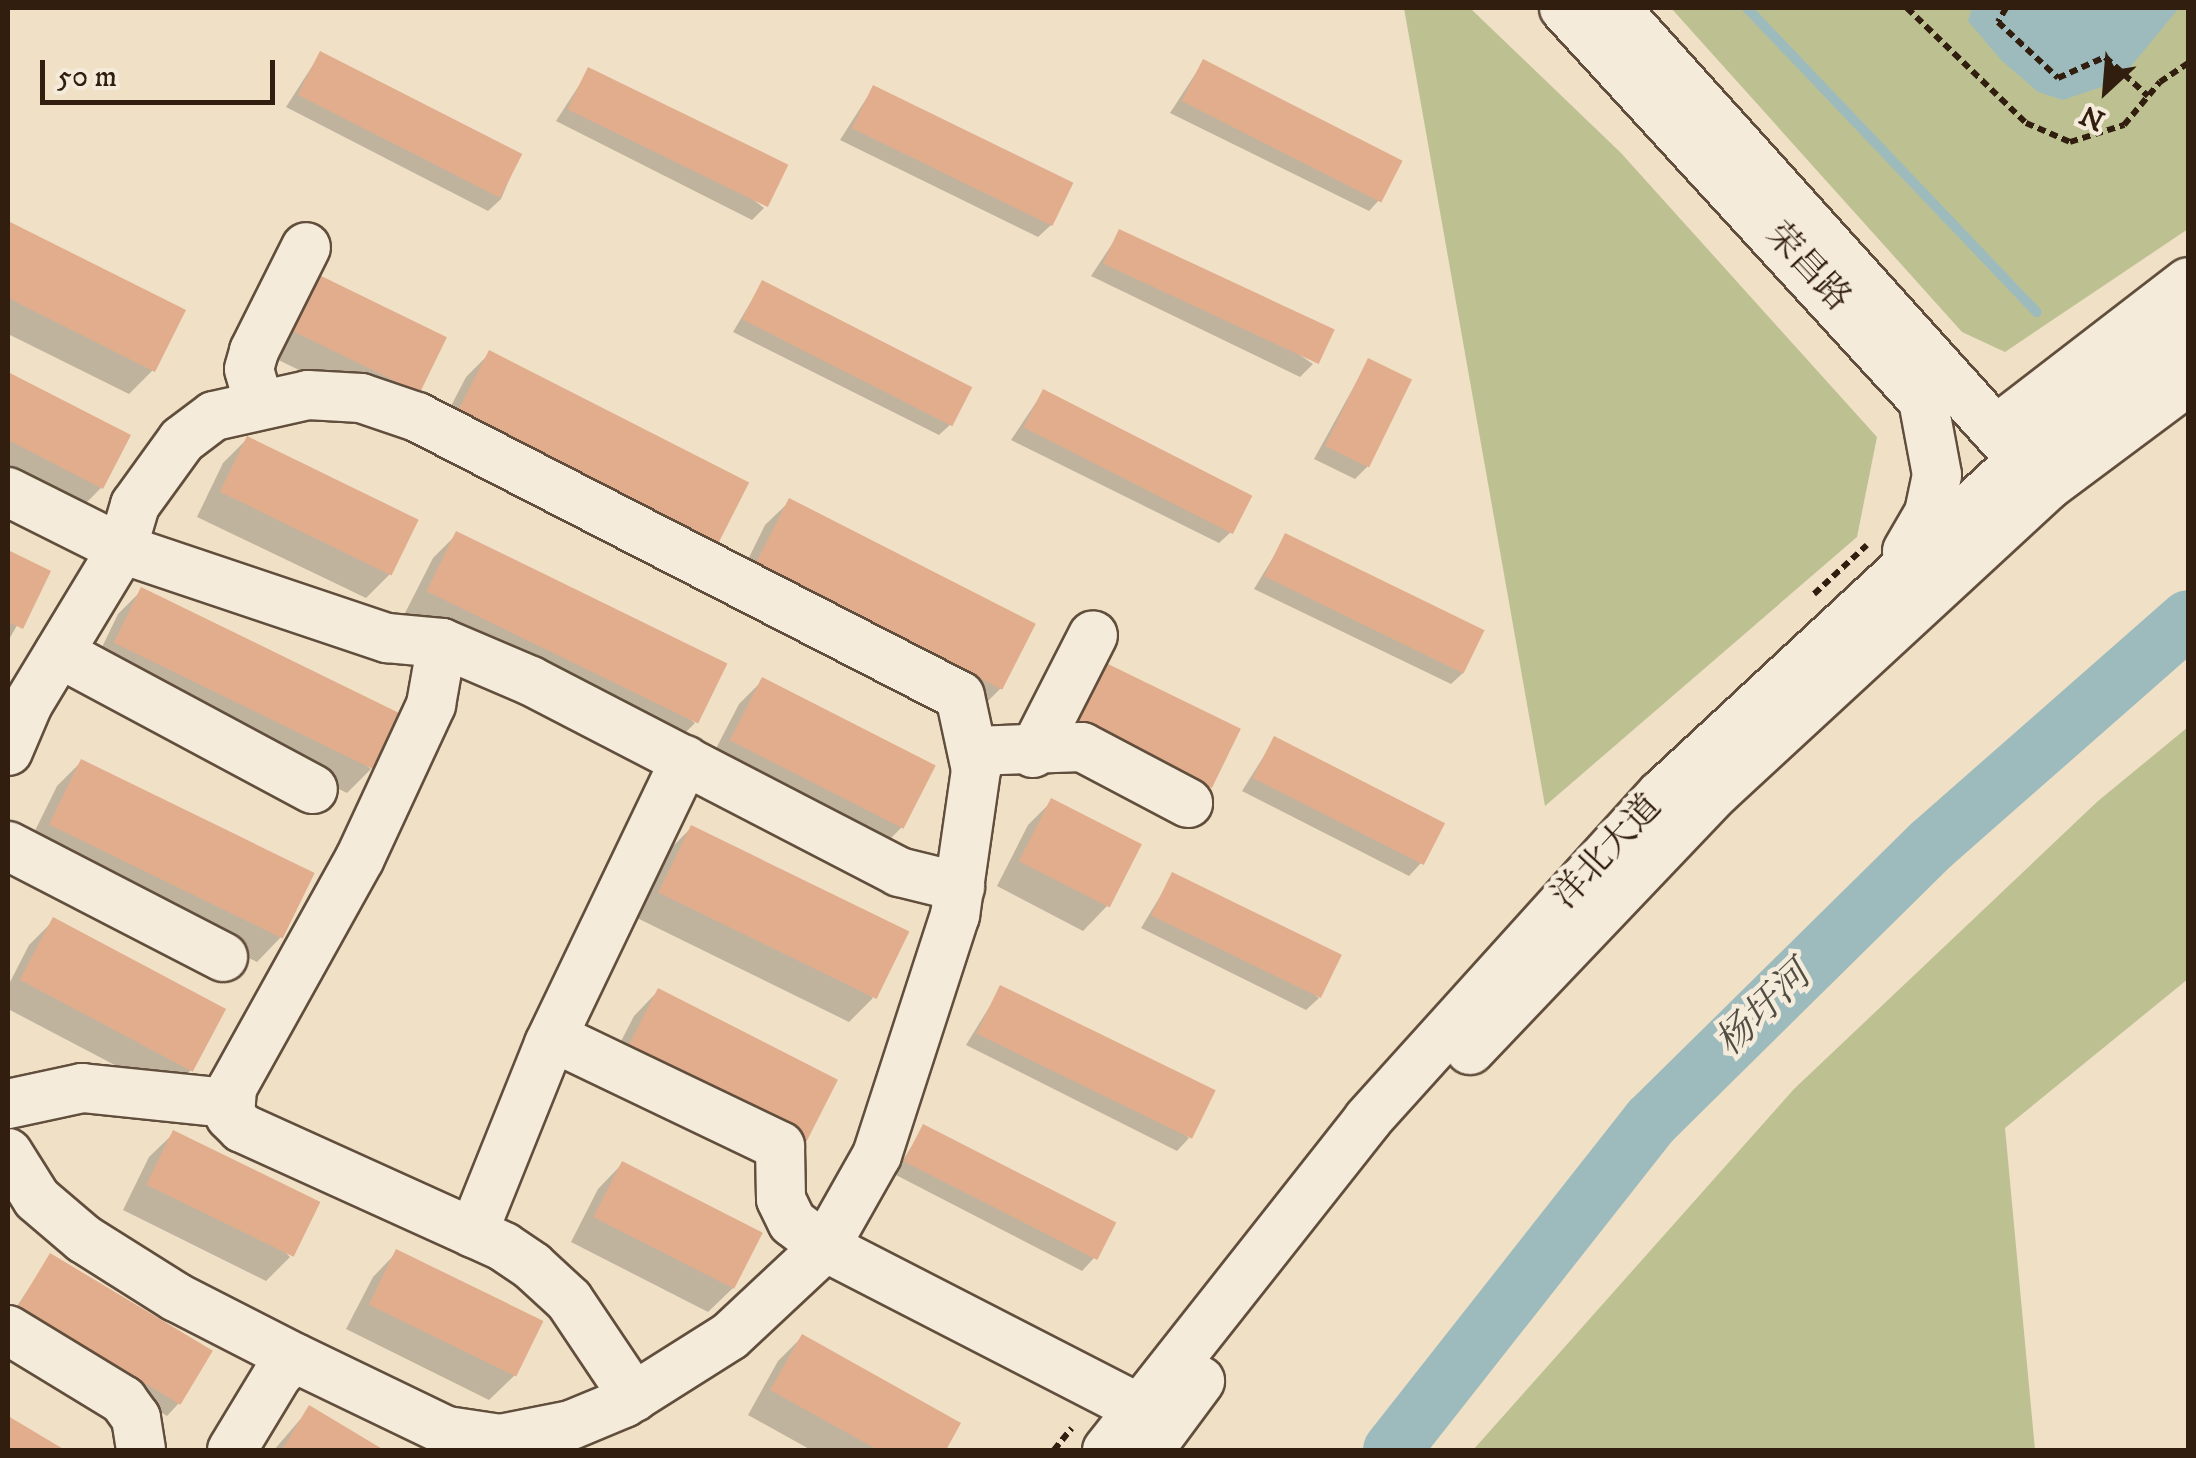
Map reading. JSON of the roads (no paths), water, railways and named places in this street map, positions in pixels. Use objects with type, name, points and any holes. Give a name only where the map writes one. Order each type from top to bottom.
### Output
[{"type":"street","name":"荣昌路","points":[[1564,8],[1923,400],[2020,460]]},
{"type":"street","name":"荣昌路","points":[[1615,8],[2020,460]]},
{"type":"street","points":[[259,404],[250,369],[254,352],[306,247]]},
{"type":"street","points":[[2020,460],[2188,282]]},
{"type":"street","name":"洋北大道","points":[[1140,1418],[1368,1119],[1522,944],[1887,553],[2020,460],[2188,332]]},
{"type":"street","name":"洋北大道","points":[[1107,1450],[2020,460],[2188,381]]},
{"type":"street","points":[[8,751],[18,699],[59,652],[122,548],[135,504],[182,440],[214,416],[308,396],[362,398],[417,417],[946,685],[960,696],[974,752],[960,886],[877,1155],[826,1246],[730,1336],[572,1438],[500,1439],[447,1431],[294,1358],[176,1298],[84,1239],[37,1200],[8,1152]]},
{"type":"street","points":[[1887,553],[1929,513],[1937,475],[1923,400]]},
{"type":"street","points":[[8,492],[122,548],[387,638],[442,643],[685,760],[899,872],[960,886]]},
{"type":"street","points":[[1033,753],[1093,634]]},
{"type":"street","points":[[228,1102],[376,824],[431,706],[442,643]]},
{"type":"street","points":[[59,652],[313,789]]},
{"type":"street","points":[[974,752],[1033,753],[1082,747],[1188,803]]},
{"type":"street","points":[[473,1232],[553,1037],[685,760]]},
{"type":"street","points":[[8,846],[223,957]]},
{"type":"street","points":[[553,1037],[780,1146],[781,1200],[792,1222],[826,1246],[1140,1418]]},
{"type":"street","points":[[8,1104],[82,1088],[228,1102]]},
{"type":"street","points":[[228,1102],[242,1128],[473,1232],[532,1266],[569,1300],[634,1396]]},
{"type":"street","points":[[8,1330],[123,1400],[136,1418],[141,1450]]},
{"type":"street","points":[[232,1450],[278,1374],[294,1358]]},
{"type":"water","points":[[1972,8],[2179,8],[2119,81],[2063,100],[2038,92],[2001,60],[1968,21]]},
{"type":"waterway","points":[[1747,8],[2037,312]]},
{"type":"waterway","name":"杨圩河","points":[[1392,1450],[1651,1121],[1931,845],[2188,619]]}]
